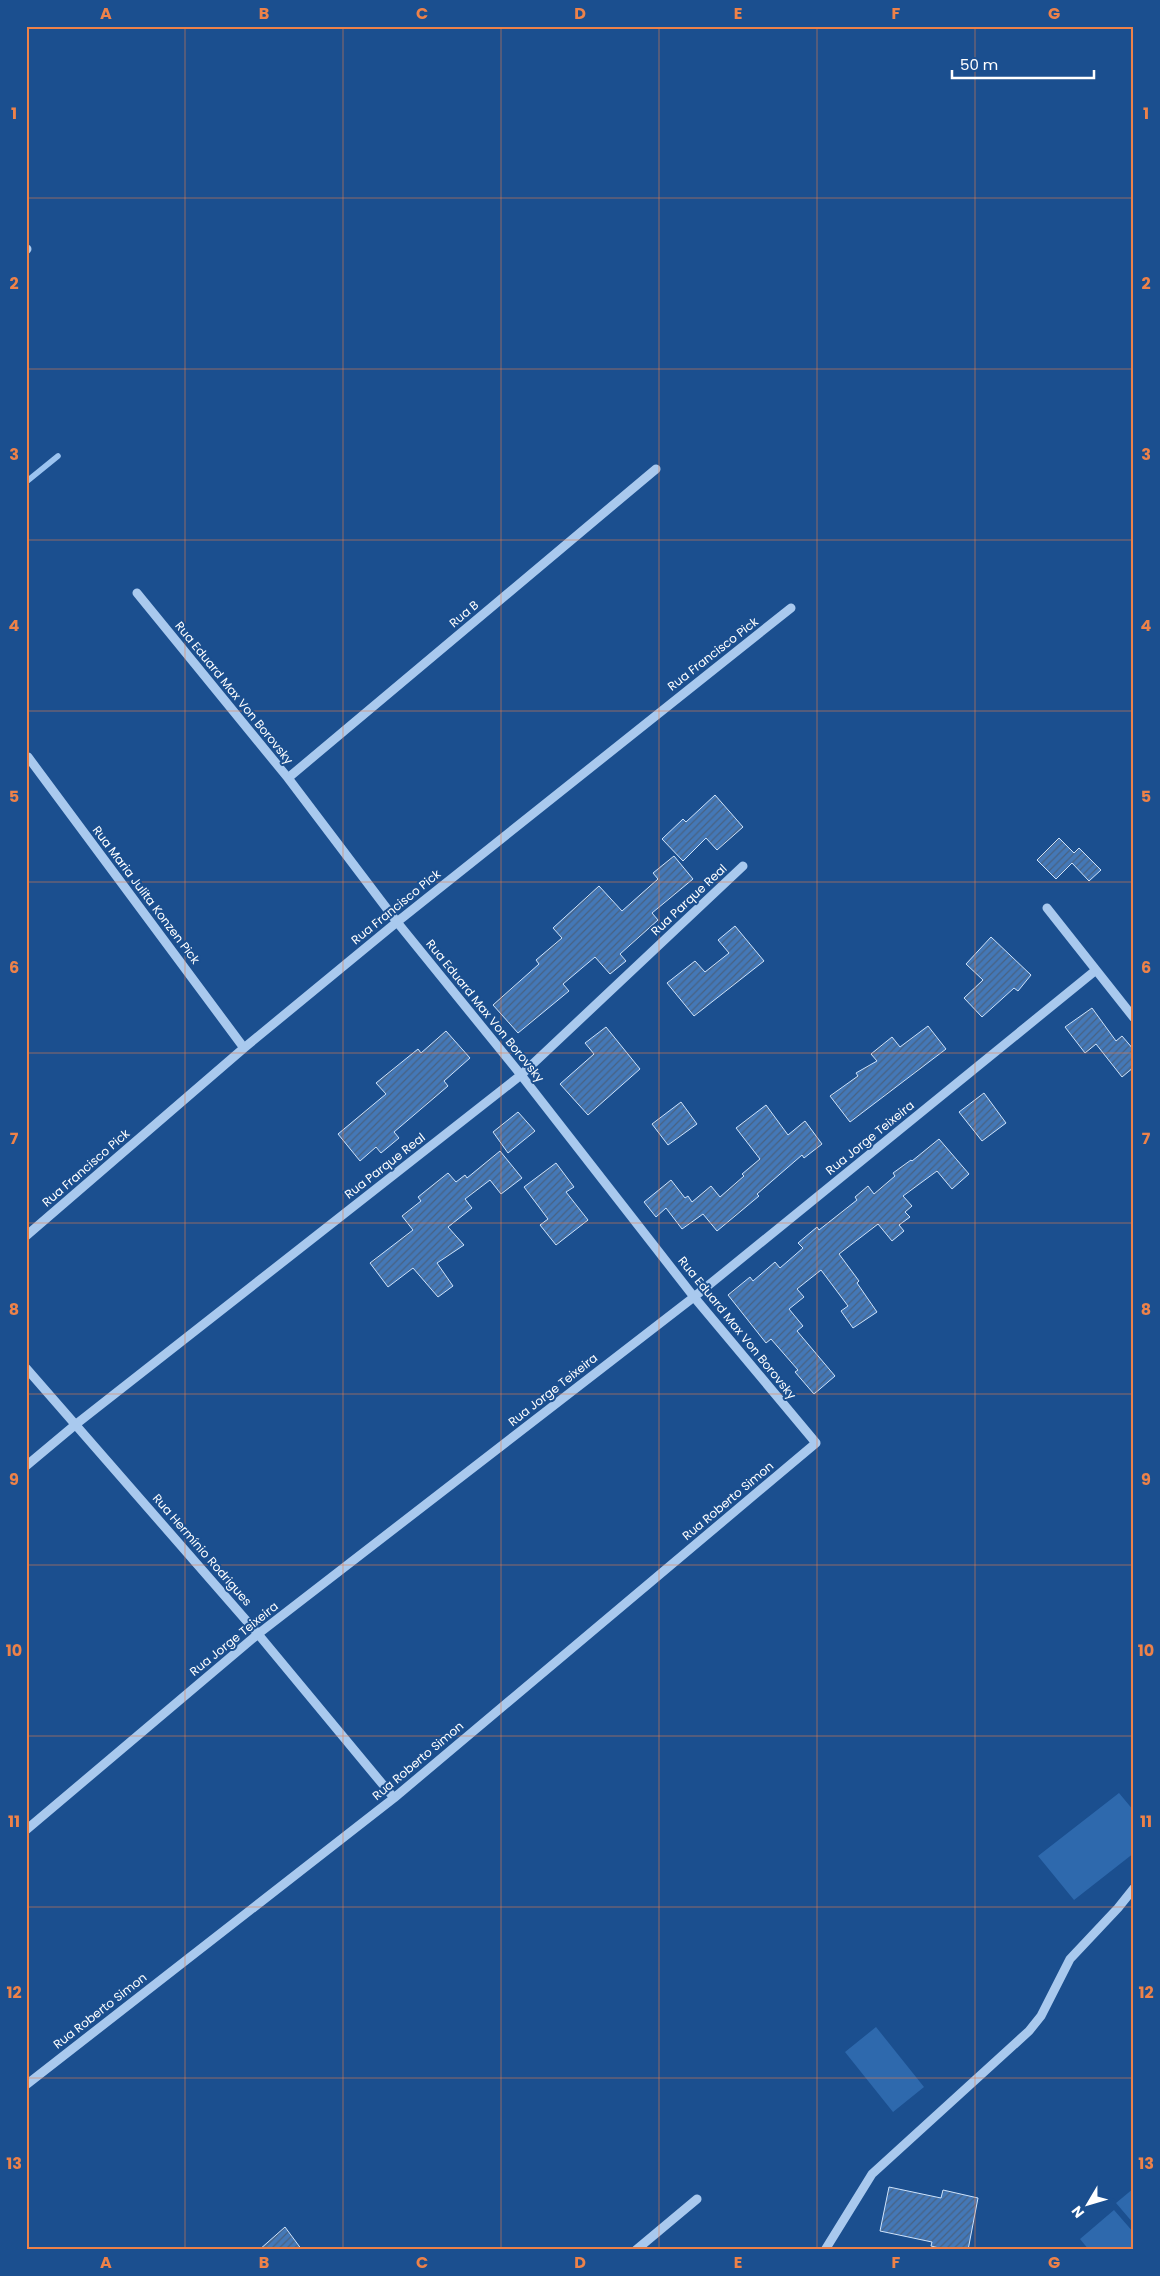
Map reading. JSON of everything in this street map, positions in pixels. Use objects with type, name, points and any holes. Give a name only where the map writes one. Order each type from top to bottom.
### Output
[{"type":"street","name":"Rua B","points":[[288,778],[656,469]]},
{"type":"street","name":"Rua Eduard Max Von Borovsky","points":[[137,593],[288,778],[396,922],[522,1075],[694,1297],[816,1444]]},
{"type":"street","name":"Rua Francisco Pick","points":[[26,1236],[244,1048],[396,922],[791,608]]},
{"type":"street","name":"Rua Maria Julita Konzen Pick","points":[[28,757],[244,1048]]},
{"type":"street","name":"Rua Parque Real","points":[[26,1466],[75,1425],[522,1075],[743,866]]},
{"type":"street","points":[[1047,908],[1134,1018]]},
{"type":"street","name":"Rua Jorge Teixeira","points":[[26,1830],[258,1634],[694,1297],[1096,970]]},
{"type":"street","name":"Rua Hermínio Rodrigues","points":[[26,1368],[258,1634],[394,1798]]},
{"type":"street","name":"Rua Roberto Simon","points":[[26,2085],[394,1798],[816,1444]]},
{"type":"street","points":[[825,2250],[872,2174],[1029,2031],[1041,2016],[1070,1959],[1118,1908],[1134,1888]]},
{"type":"street","points":[[636,2250],[697,2198]]},
{"type":"shaded area","points":[[1119,1793],[1134,1811],[1134,1853],[1074,1900],[1038,1856]]},
{"type":"shaded area","points":[[876,2027],[924,2087],[893,2112],[845,2052]]},
{"type":"shaded area","points":[[1134,2188],[1134,2224],[1116,2203]]},
{"type":"shaded area","points":[[1114,2210],[1134,2233],[1134,2250],[1089,2250],[1080,2239]]},
{"type":"building","points":[[715,795],[743,827],[717,850],[706,838],[683,861],[662,839],[683,819],[686,822]]},
{"type":"building","points":[[1059,838],[1074,853],[1079,848],[1101,870],[1089,881],[1072,863],[1056,879],[1037,860]]},
{"type":"building","points":[[674,856],[693,879],[652,913],[658,920],[620,954],[626,961],[610,974],[595,957],[563,984],[569,991],[518,1033],[493,1005],[539,964],[536,960],[562,938],[553,928],[599,886],[622,911],[658,879],[653,873]]},
{"type":"building","points":[[735,926],[764,961],[694,1016],[667,983],[695,961],[705,972],[729,953],[718,940]]},
{"type":"building","points":[[991,937],[1031,975],[1018,991],[1014,988],[982,1017],[964,998],[983,980],[966,964]]},
{"type":"building","points":[[1092,1008],[1116,1041],[1122,1036],[1134,1050],[1134,1067],[1122,1077],[1096,1044],[1085,1053],[1065,1027]]},
{"type":"building","points":[[928,1026],[946,1049],[850,1122],[830,1096],[858,1076],[856,1073],[877,1061],[871,1054],[892,1037],[900,1047]]},
{"type":"building","points":[[606,1027],[640,1069],[588,1115],[560,1084],[594,1054],[585,1043]]},
{"type":"building","points":[[446,1031],[470,1058],[444,1081],[448,1086],[394,1132],[399,1138],[381,1153],[376,1147],[360,1161],[338,1134],[386,1094],[376,1083],[418,1049],[421,1053]]},
{"type":"building","points":[[984,1093],[1006,1123],[982,1141],[959,1112]]},
{"type":"building","points":[[681,1102],[697,1124],[668,1145],[652,1124]]},
{"type":"building","points":[[766,1105],[788,1135],[805,1121],[822,1144],[804,1158],[802,1155],[757,1194],[759,1196],[717,1231],[703,1214],[682,1229],[666,1208],[656,1217],[644,1202],[671,1180],[685,1198],[688,1196],[692,1202],[711,1186],[720,1197],[744,1176],[742,1174],[760,1159],[736,1128]]},
{"type":"building","points":[[518,1112],[535,1131],[508,1153],[493,1132]]},
{"type":"building","points":[[939,1139],[969,1174],[952,1189],[937,1171],[903,1196],[912,1206],[905,1212],[910,1217],[899,1225],[904,1231],[892,1241],[878,1224],[839,1254],[859,1281],[857,1283],[877,1312],[853,1328],[841,1311],[848,1306],[821,1270],[797,1289],[804,1297],[789,1309],[803,1326],[797,1331],[835,1376],[814,1394],[795,1372],[798,1370],[771,1339],[766,1343],[728,1295],[750,1277],[753,1281],[775,1262],[780,1268],[803,1248],[798,1243],[817,1227],[819,1230],[857,1200],[855,1197],[868,1186],[874,1194],[895,1176],[893,1173],[912,1161]]},
{"type":"building","points":[[500,1151],[522,1178],[501,1194],[490,1180],[465,1199],[472,1208],[448,1227],[464,1245],[437,1263],[453,1286],[438,1297],[413,1268],[388,1287],[370,1263],[413,1230],[402,1216],[421,1201],[418,1197],[448,1173],[456,1182],[465,1175],[467,1178]]},
{"type":"building","points":[[556,1163],[574,1187],[566,1192],[588,1220],[556,1245],[540,1225],[548,1219],[524,1187]]},
{"type":"building","points":[[889,2187],[941,2198],[943,2190],[978,2198],[968,2250],[947,2250],[931,2246],[932,2242],[880,2231]]},
{"type":"building","points":[[285,2227],[302,2250],[259,2250]]},
{"type":"waterway","points":[[26,482],[58,456]]}]
